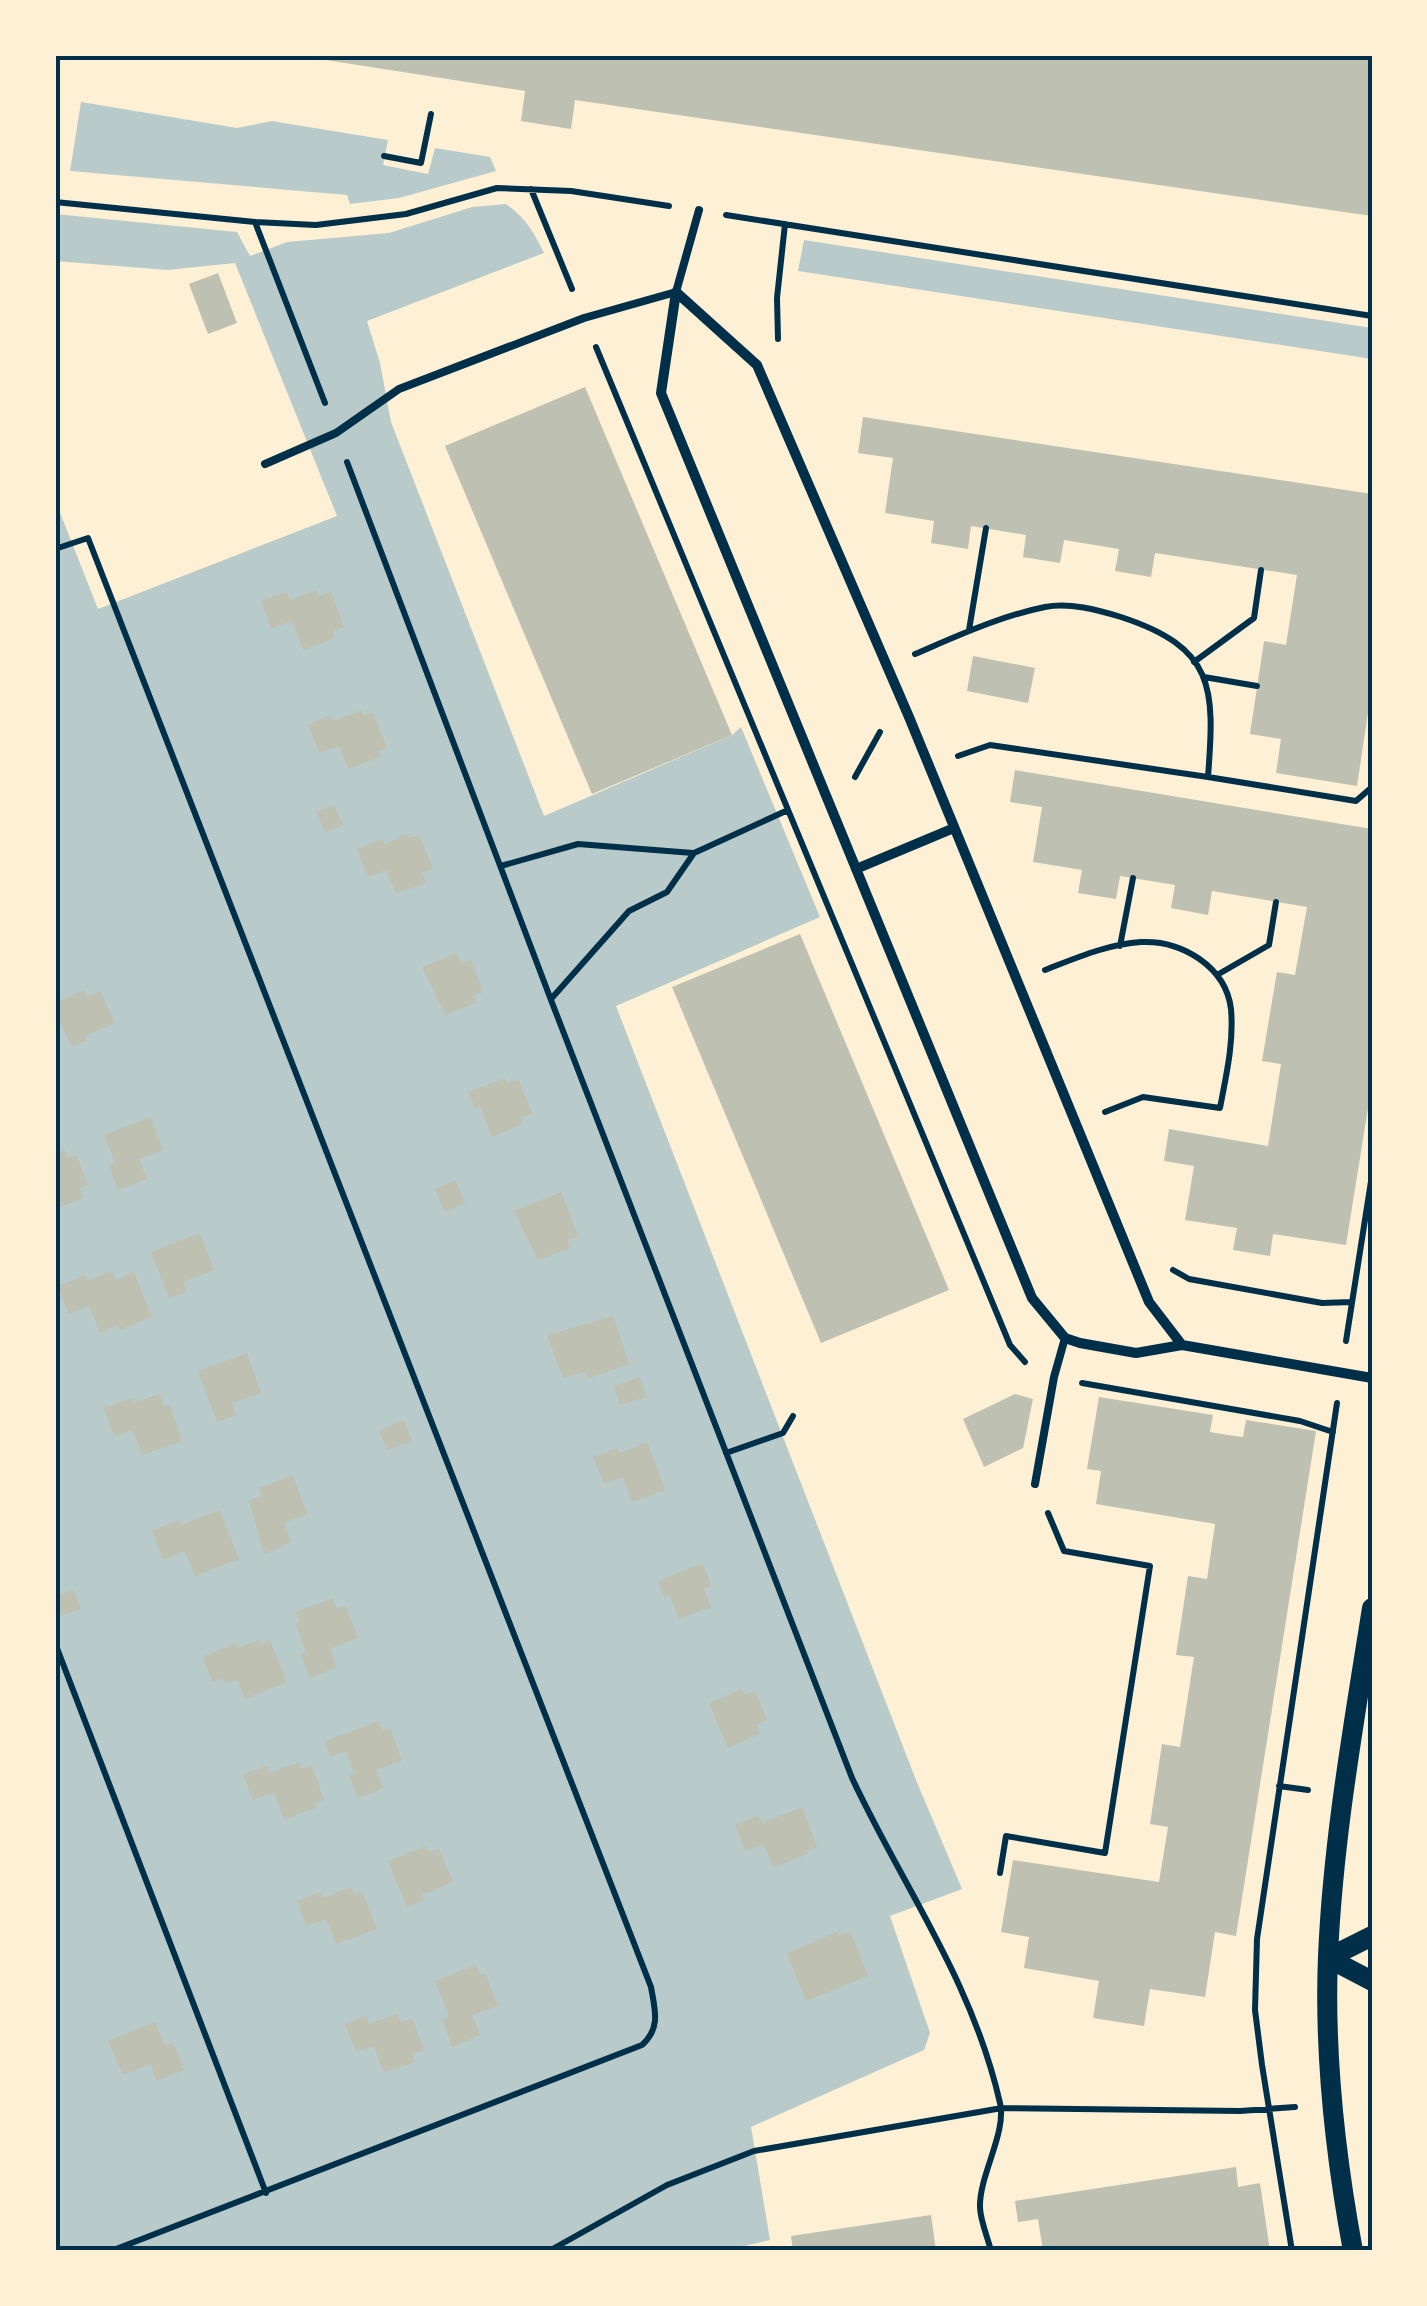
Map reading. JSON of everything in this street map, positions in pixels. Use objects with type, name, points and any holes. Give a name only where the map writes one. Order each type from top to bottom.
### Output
[{"type":"main road","points":[[1353,2251],[1335,2155],[1328,1958],[1343,1794],[1372,1608]]},
{"type":"main road","points":[[1328,1958],[1372,1936]]},
{"type":"main road","points":[[1328,1958],[1372,1981]]},
{"type":"street","points":[[676,292],[758,366],[930,769],[1149,1302],[1182,1345]]},
{"type":"street","points":[[676,292],[661,392],[1032,1298],[1065,1338],[1136,1353],[1182,1345],[1372,1378]]},
{"type":"street","points":[[856,869],[954,828]]},
{"type":"lane","points":[[265,464],[336,432],[399,389],[584,318],[676,292],[699,210]]},
{"type":"lane","points":[[1035,1484],[1065,1338]]},
{"type":"path","points":[[384,156],[421,163],[432,114]]},
{"type":"path","points":[[55,202],[316,225],[406,214],[498,188],[570,191],[1372,316]]},
{"type":"path","points":[[255,222],[550,1000],[852,1778],[974,2014],[1002,2108],[980,2207],[991,2251]]},
{"type":"path","points":[[969,632],[986,528]]},
{"type":"path","points":[[55,549],[88,538],[644,1968],[657,2018],[653,2035],[642,2045],[111,2251]]},
{"type":"path","points":[[1194,662],[1254,618],[1260,570]]},
{"type":"path","points":[[886,664],[1048,606],[1077,607],[1160,630],[1180,645],[1204,677],[1212,720],[1208,778]]},
{"type":"path","points":[[1204,677],[1257,686]]},
{"type":"path","points":[[850,779],[859,774],[880,732],[894,724]]},
{"type":"path","points":[[930,769],[990,745],[1356,802],[1372,787]]},
{"type":"path","points":[[502,866],[578,844],[694,853],[788,810]]},
{"type":"path","points":[[550,1000],[630,911],[667,892],[694,853]]},
{"type":"path","points":[[1120,946],[1133,878]]},
{"type":"path","points":[[1217,976],[1268,945],[1276,902]]},
{"type":"path","points":[[1016,980],[1096,951],[1143,942],[1172,947],[1211,966],[1225,986],[1231,1007],[1231,1045],[1220,1108],[1142,1097],[1075,1122]]},
{"type":"path","points":[[1352,1302],[1372,1175]]},
{"type":"path","points":[[726,1454],[783,1433],[793,1416]]},
{"type":"path","points":[[1292,2251],[1267,2107],[1256,2010],[1257,1938],[1333,1432]]},
{"type":"path","points":[[1000,1873],[1006,1836],[1106,1853],[1150,1566],[1064,1551],[1035,1484]]},
{"type":"path","points":[[55,1643],[266,2193]]},
{"type":"path","points":[[548,2251],[667,2186],[754,2151],[1002,2108],[1240,2111],[1267,2107]]},
{"type":"shaded area","points":[[81,102],[237,128],[272,121],[388,140],[383,165],[428,174],[435,148],[490,157],[496,171],[399,198],[350,204],[347,195],[70,171]]},
{"type":"shaded area","points":[[506,204],[519,214],[544,253],[367,321],[391,422],[544,816],[732,735],[741,727],[820,917],[616,1006],[916,1780],[962,1889],[890,1916],[930,2033],[924,2050],[751,2127],[770,2240],[722,2251],[55,2251],[55,500],[98,609],[337,516],[235,263],[167,270],[55,261],[55,214],[237,232],[250,256],[287,242],[389,233],[472,207]]},
{"type":"shaded area","points":[[804,240],[1372,328],[1372,359],[798,271]]},
{"type":"building","points":[[294,55],[1372,55],[1372,216],[575,100],[571,129],[521,121],[525,91]]},
{"type":"building","points":[[218,273],[237,323],[208,334],[189,284]]},
{"type":"building","points":[[585,387],[732,735],[592,794],[445,446]]},
{"type":"building","points":[[863,417],[1372,494],[1372,686],[1357,786],[1276,773],[1281,739],[1250,734],[1264,641],[1286,645],[1297,575],[1155,553],[1151,577],[1115,571],[1119,549],[1064,540],[1060,563],[1023,557],[1026,535],[971,526],[968,549],[931,543],[934,521],[885,513],[893,458],[858,453]]},
{"type":"building","points":[[316,590],[319,596],[331,592],[344,627],[333,631],[335,638],[303,650],[292,621],[271,629],[261,601],[286,592],[290,600]]},
{"type":"building","points":[[973,656],[1035,668],[1028,703],[967,691]]},
{"type":"building","points":[[362,710],[363,716],[373,712],[387,748],[378,751],[380,757],[349,769],[339,746],[320,753],[308,725],[331,715],[333,721]]},
{"type":"building","points":[[1015,770],[1372,829],[1372,1083],[1346,1245],[1273,1234],[1270,1256],[1233,1250],[1237,1228],[1185,1220],[1194,1166],[1164,1161],[1169,1129],[1268,1146],[1281,1064],[1262,1061],[1277,972],[1295,975],[1307,907],[1212,891],[1208,915],[1171,908],[1175,885],[1120,876],[1116,899],[1078,893],[1082,870],[1033,862],[1042,807],[1010,802]]},
{"type":"building","points":[[334,805],[343,825],[325,832],[316,812]]},
{"type":"building","points":[[407,834],[409,838],[419,835],[433,869],[422,873],[426,883],[396,894],[386,870],[368,877],[357,849]]},
{"type":"building","points":[[800,934],[949,1290],[821,1343],[672,987]]},
{"type":"building","points":[[457,953],[461,964],[471,960],[483,992],[473,996],[476,1003],[445,1015],[422,967]]},
{"type":"building","points":[[84,990],[87,997],[100,991],[115,1023],[72,1047],[55,1013],[60,1010],[57,1002]]},
{"type":"building","points":[[505,1078],[507,1084],[518,1079],[532,1113],[520,1118],[523,1124],[492,1137],[480,1106],[475,1108],[468,1092]]},
{"type":"building","points":[[151,1117],[163,1150],[139,1159],[147,1179],[118,1190],[109,1165],[115,1163],[104,1135]]},
{"type":"building","points":[[65,1150],[68,1158],[76,1155],[88,1184],[80,1188],[83,1198],[55,1209],[55,1154]]},
{"type":"building","points":[[455,1180],[465,1203],[445,1212],[435,1189]]},
{"type":"building","points":[[561,1192],[578,1236],[567,1240],[570,1248],[538,1260],[514,1211]]},
{"type":"building","points":[[200,1233],[214,1270],[183,1282],[187,1292],[169,1298],[151,1252]]},
{"type":"building","points":[[112,1271],[116,1280],[134,1272],[152,1317],[120,1330],[119,1325],[100,1333],[89,1306],[69,1314],[58,1286],[85,1275],[88,1281]]},
{"type":"building","points":[[613,1316],[629,1364],[587,1379],[584,1372],[563,1378],[547,1335]]},
{"type":"building","points":[[247,1353],[261,1393],[232,1403],[236,1415],[217,1422],[198,1371]]},
{"type":"building","points":[[640,1377],[646,1397],[620,1405],[614,1386]]},
{"type":"building","points":[[160,1394],[164,1407],[170,1405],[182,1441],[142,1455],[133,1430],[114,1436],[104,1408]]},
{"type":"building","points":[[1015,1394],[1033,1399],[1023,1448],[984,1467],[963,1419]]},
{"type":"building","points":[[1099,1397],[1213,1415],[1210,1432],[1228,1435],[1243,1437],[1246,1420],[1316,1431],[1236,1936],[1215,1932],[1205,1997],[1150,1989],[1144,2026],[1093,2018],[1099,1981],[1024,1968],[1029,1937],[1001,1932],[1013,1860],[1159,1882],[1168,1827],[1150,1824],[1162,1744],[1180,1747],[1194,1657],[1176,1655],[1188,1576],[1207,1579],[1215,1524],[1096,1504],[1101,1471],[1087,1469]]},
{"type":"building","points":[[404,1420],[412,1441],[387,1450],[379,1430]]},
{"type":"building","points":[[647,1442],[665,1490],[632,1502],[623,1477],[604,1484],[593,1457],[617,1448],[620,1453]]},
{"type":"building","points":[[293,1475],[307,1514],[284,1523],[291,1542],[264,1554],[249,1500],[262,1496],[259,1488]]},
{"type":"building","points":[[220,1510],[239,1559],[195,1576],[185,1551],[163,1560],[152,1531]]},
{"type":"building","points":[[703,1563],[711,1586],[704,1589],[711,1607],[679,1619],[669,1594],[664,1597],[658,1581]]},
{"type":"building","points":[[74,1590],[81,1609],[62,1615],[55,1596]]},
{"type":"building","points":[[333,1598],[337,1609],[346,1606],[358,1638],[330,1649],[337,1667],[310,1678],[301,1654],[306,1652],[296,1612]]},
{"type":"building","points":[[259,1640],[260,1645],[270,1640],[287,1682],[245,1699],[237,1680],[226,1684],[223,1678],[213,1682],[202,1657],[236,1643],[238,1648]]},
{"type":"building","points":[[741,1689],[744,1695],[755,1691],[767,1720],[756,1725],[760,1734],[728,1748],[709,1703]]},
{"type":"building","points":[[379,1721],[382,1730],[390,1728],[402,1761],[376,1770],[383,1788],[358,1798],[349,1775],[354,1774],[346,1751],[330,1757],[325,1741]]},
{"type":"building","points":[[299,1762],[302,1769],[312,1766],[324,1800],[314,1803],[316,1808],[284,1819],[274,1792],[253,1800],[243,1774],[267,1766],[270,1773]]},
{"type":"building","points":[[802,1807],[817,1847],[806,1851],[808,1854],[773,1868],[764,1844],[745,1851],[735,1825],[759,1815],[762,1823]]},
{"type":"building","points":[[426,1846],[429,1852],[439,1849],[453,1882],[422,1895],[424,1900],[407,1907],[388,1861]]},
{"type":"building","points":[[351,1887],[355,1895],[362,1892],[377,1929],[336,1944],[326,1919],[306,1926],[297,1901],[321,1892],[323,1898]]},
{"type":"building","points":[[850,1931],[868,1976],[806,2001],[787,1953],[837,1932],[838,1935]]},
{"type":"building","points":[[476,1965],[480,1975],[485,1973],[498,2006],[472,2015],[480,2035],[452,2047],[442,2020],[449,2016],[435,1981]]},
{"type":"building","points":[[397,2014],[401,2022],[412,2018],[424,2050],[412,2054],[415,2062],[384,2073],[374,2046],[356,2052],[345,2024],[366,2016],[369,2024]]},
{"type":"building","points":[[155,2022],[165,2046],[173,2042],[184,2070],[157,2081],[150,2064],[123,2075],[108,2041]]},
{"type":"building","points":[[1236,2167],[1238,2187],[1260,2183],[1270,2251],[1043,2251],[1038,2219],[1018,2222],[1015,2201]]},
{"type":"building","points":[[931,2215],[936,2251],[793,2251],[791,2236]]}]
